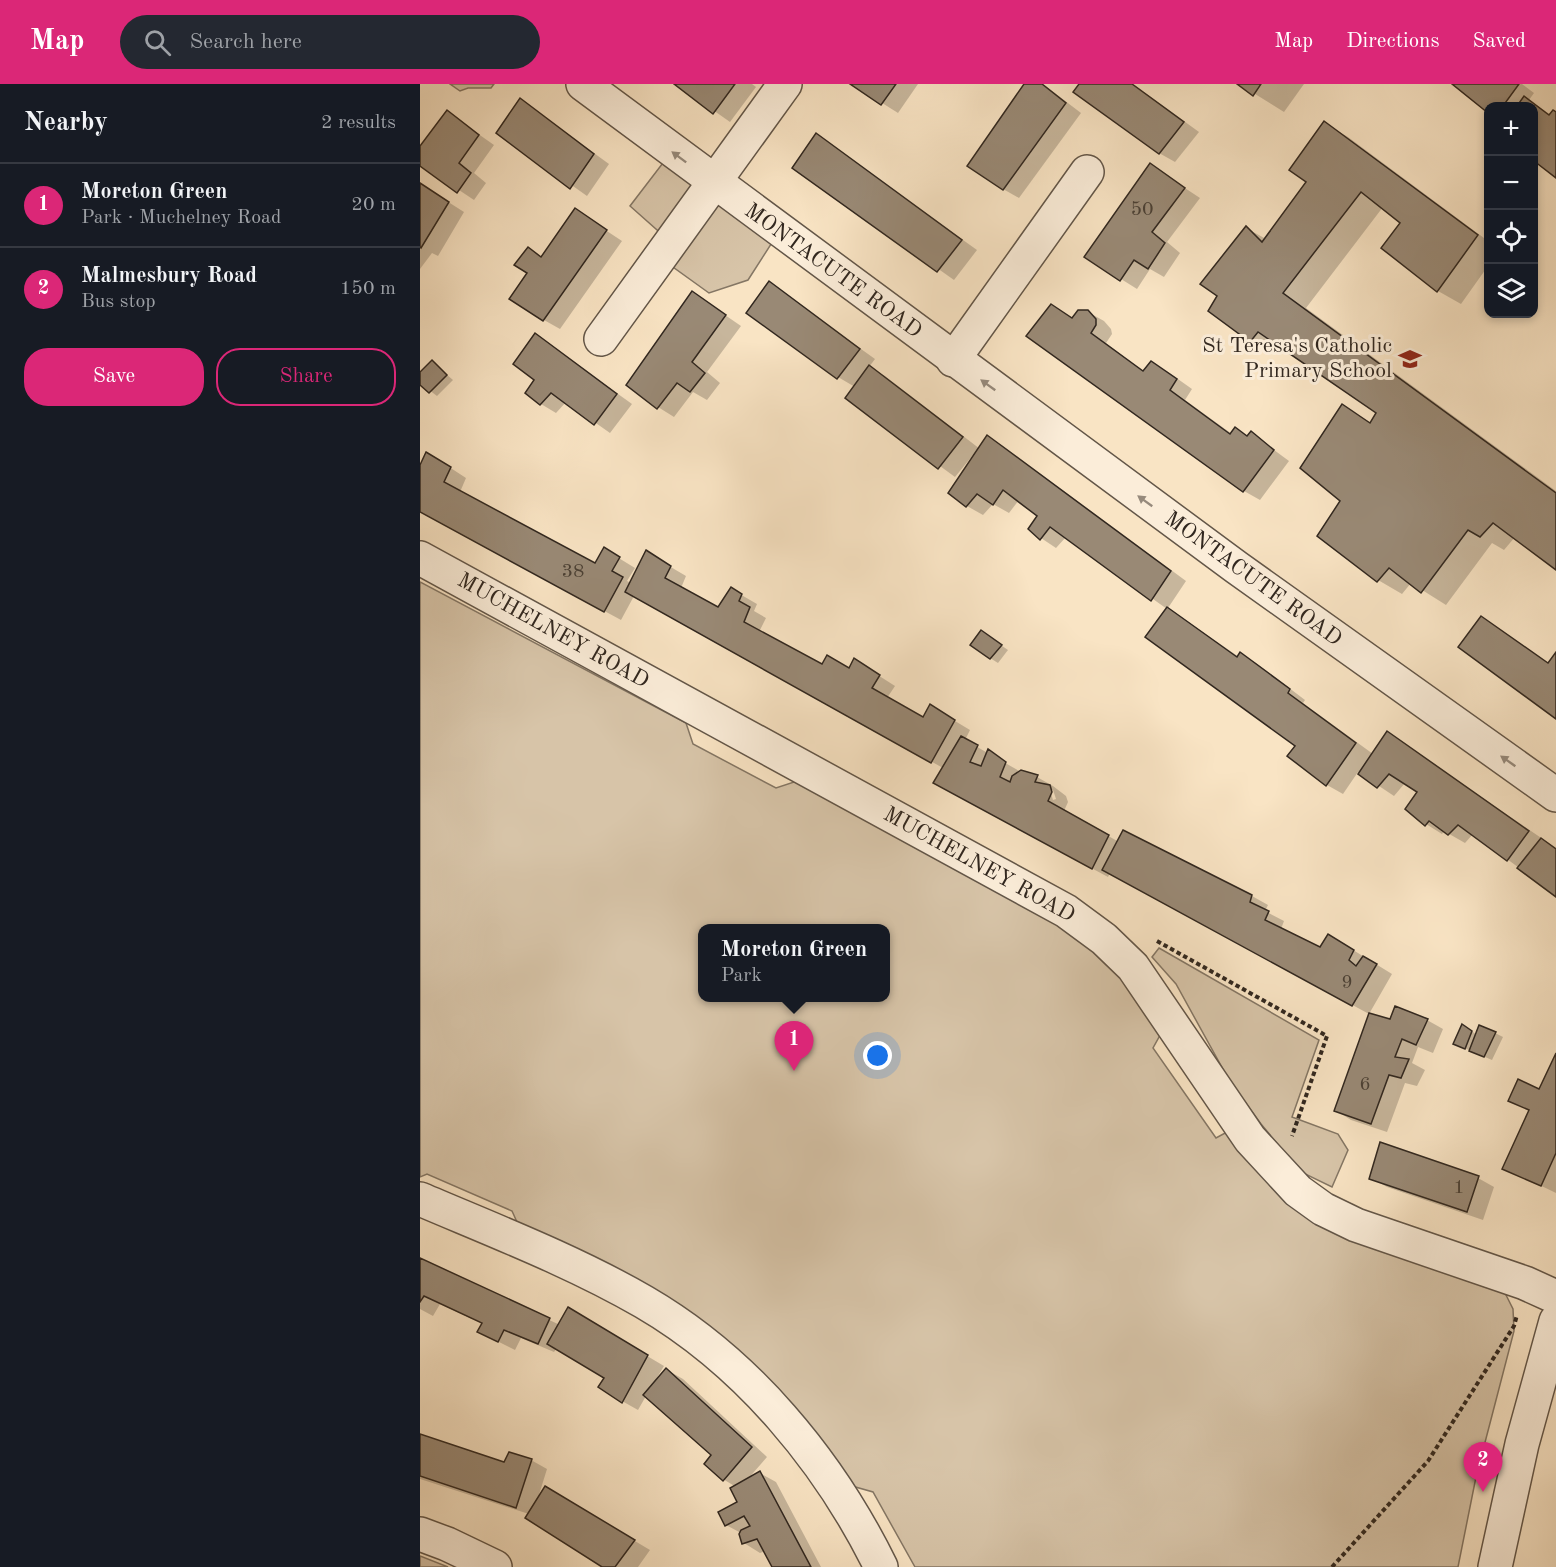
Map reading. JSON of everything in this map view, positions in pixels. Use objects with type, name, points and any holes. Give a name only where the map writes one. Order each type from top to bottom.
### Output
[{"type":"street","name":"MONTACUTE ROAD","points":[[583,84],[953,360],[1236,567],[1556,795]]},
{"type":"street","points":[[601,339],[785,84]]},
{"type":"street","points":[[953,360],[1087,172]]},
{"type":"street","name":"MUCHELNEY ROAD","points":[[420,558],[875,808],[1033,890],[1066,911],[1104,939],[1133,967],[1250,1139],[1279,1174],[1323,1209],[1356,1225],[1525,1283],[1556,1297]]},
{"type":"street","points":[[420,1199],[601,1279],[645,1303],[715,1353],[800,1439],[833,1481],[864,1531],[881,1567]]},
{"type":"street","points":[[1496,1567],[1522,1444],[1556,1321]]},
{"type":"street","points":[[420,1534],[495,1567]]},
{"type":"path","points":[[1133,967],[1156,940],[1327,1036],[1279,1174]]},
{"type":"path","points":[[1332,1567],[1428,1461],[1514,1326],[1525,1283]]},
{"type":"shaded area","points":[[450,84],[494,84],[491,88],[468,88],[460,91]]},
{"type":"shaded area","points":[[669,155],[775,238],[748,280],[709,293],[666,262],[675,246],[630,206]]},
{"type":"shaded area","points":[[420,582],[686,723],[693,744],[776,788],[797,781],[1060,922],[1114,964],[1164,1028],[1153,1048],[1216,1138],[1227,1132],[1271,1187],[1300,1209],[1505,1293],[1513,1309],[1514,1331],[1476,1477],[1458,1567],[915,1567],[873,1492],[852,1486],[818,1441],[522,1233],[512,1211],[427,1174],[420,1177]]},
{"type":"shaded area","points":[[1159,948],[1319,1040],[1292,1117],[1338,1134],[1348,1150],[1332,1187],[1301,1172],[1261,1124],[1229,1080],[1176,984],[1152,957]]},
{"type":"shaded area","points":[[420,1556],[448,1567],[420,1567]]},
{"type":"building","points":[[674,84],[735,84],[713,114]]},
{"type":"building","points":[[850,84],[896,84],[881,105]]},
{"type":"building","points":[[1024,84],[1042,84],[1066,103],[1003,190],[967,166]]},
{"type":"building","points":[[1079,84],[1132,84],[1184,122],[1159,154],[1073,92]]},
{"type":"building","points":[[1237,84],[1261,84],[1253,96]]},
{"type":"building","points":[[1452,84],[1519,84],[1506,102],[1484,102],[1484,110]]},
{"type":"building","points":[[1524,96],[1532,102],[1520,102]]},
{"type":"building","points":[[520,98],[594,154],[570,189],[496,133]]},
{"type":"building","points":[[1538,107],[1549,115],[1553,110],[1556,112],[1556,178],[1538,164]]},
{"type":"building","points":[[447,110],[479,135],[459,163],[471,173],[457,193],[420,166],[420,146]]},
{"type":"building","points":[[1324,121],[1478,235],[1437,292],[1381,248],[1400,223],[1361,192],[1283,293],[1556,493],[1556,570],[1493,523],[1480,537],[1468,530],[1421,593],[1389,568],[1377,582],[1317,536],[1340,501],[1300,468],[1342,404],[1370,423],[1376,413],[1258,332],[1250,342],[1208,311],[1217,296],[1200,284],[1246,226],[1262,242],[1306,182],[1289,170]]},
{"type":"building","points":[[816,133],[962,240],[937,272],[792,168]]},
{"type":"building","points":[[1150,163],[1185,188],[1152,232],[1165,243],[1148,269],[1134,260],[1120,281],[1084,257]]},
{"type":"building","points":[[420,183],[449,202],[421,248],[420,247]]},
{"type":"building","points":[[575,208],[607,230],[543,321],[509,299],[527,273],[514,265],[528,247],[541,257]]},
{"type":"building","points":[[769,281],[860,349],[837,379],[746,313]]},
{"type":"building","points":[[692,291],[726,315],[692,362],[705,373],[690,392],[677,383],[657,409],[626,385]]},
{"type":"building","points":[[1051,304],[1072,318],[1078,310],[1088,310],[1096,319],[1096,325],[1091,333],[1143,371],[1151,361],[1177,379],[1170,390],[1230,434],[1235,427],[1247,436],[1251,431],[1274,450],[1243,492],[1026,336]]},
{"type":"building","points":[[535,333],[617,394],[594,425],[551,393],[540,405],[525,393],[534,380],[513,364]]},
{"type":"building","points":[[432,360],[447,375],[429,393],[420,385],[420,372]]},
{"type":"building","points":[[869,365],[963,437],[938,469],[845,398]]},
{"type":"building","points":[[987,435],[1171,571],[1151,601],[1050,527],[1040,540],[1028,529],[1037,516],[1003,490],[993,505],[977,494],[966,507],[948,493]]},
{"type":"building","points":[[426,452],[451,467],[444,482],[595,563],[604,547],[620,557],[612,571],[623,577],[604,612],[420,512],[420,465]]},
{"type":"building","points":[[646,550],[671,566],[665,578],[718,607],[731,587],[742,594],[739,601],[750,607],[744,622],[822,664],[827,655],[849,668],[854,658],[880,675],[872,688],[923,717],[930,704],[955,720],[931,763],[625,592]]},
{"type":"building","points":[[1167,607],[1237,657],[1240,652],[1290,689],[1288,693],[1356,743],[1326,786],[1287,756],[1295,746],[1145,637]]},
{"type":"building","points":[[1481,616],[1548,663],[1556,652],[1556,719],[1458,647]]},
{"type":"building","points":[[981,630],[1002,645],[990,659],[970,645]]},
{"type":"building","points":[[1387,731],[1529,831],[1507,861],[1458,825],[1448,835],[1429,821],[1425,826],[1405,809],[1417,792],[1389,774],[1377,788],[1358,774]]},
{"type":"building","points":[[961,736],[978,745],[970,762],[981,766],[988,749],[1006,762],[1000,777],[1010,782],[1012,776],[1021,770],[1038,775],[1035,782],[1050,785],[1052,792],[1048,801],[1109,835],[1092,869],[933,783]]},
{"type":"building","points":[[1123,830],[1252,895],[1250,902],[1269,911],[1265,920],[1320,947],[1328,934],[1354,950],[1349,960],[1356,966],[1363,956],[1377,964],[1352,1006],[1102,870]]},
{"type":"building","points":[[1541,838],[1556,849],[1556,897],[1517,868]]},
{"type":"building","points":[[1395,1006],[1428,1019],[1416,1045],[1402,1039],[1395,1057],[1409,1059],[1401,1078],[1389,1075],[1371,1124],[1334,1111],[1369,1013],[1390,1019]]},
{"type":"building","points":[[1462,1024],[1472,1031],[1465,1049],[1453,1044]]},
{"type":"building","points":[[1479,1025],[1496,1032],[1484,1057],[1469,1051]]},
{"type":"building","points":[[1556,1053],[1556,1153],[1541,1186],[1502,1169],[1529,1110],[1508,1101],[1518,1079],[1539,1089]]},
{"type":"building","points":[[1380,1142],[1479,1176],[1467,1212],[1369,1179]]},
{"type":"building","points":[[420,1258],[550,1318],[538,1344],[504,1330],[498,1342],[477,1332],[482,1323],[424,1296],[420,1302]]},
{"type":"building","points":[[568,1307],[648,1355],[622,1403],[598,1387],[604,1378],[547,1344]]},
{"type":"building","points":[[666,1368],[752,1447],[723,1481],[704,1464],[711,1455],[643,1395]]},
{"type":"building","points":[[420,1434],[504,1462],[509,1452],[532,1459],[516,1508],[420,1476]]},
{"type":"building","points":[[760,1471],[811,1567],[772,1567],[757,1539],[742,1544],[739,1534],[741,1530],[750,1526],[744,1516],[725,1526],[718,1512],[737,1502],[730,1488]]},
{"type":"building","points":[[545,1486],[635,1540],[615,1567],[602,1567],[525,1518]]},
{"type":"place","name":"St Teresa's Catholic Primary School","points":[[1410,359]]},
{"type":"place","name":"Moreton Green","points":[[794,1071]]},
{"type":"place","name":"Malmesbury Road","points":[[1483,1492]]}]
